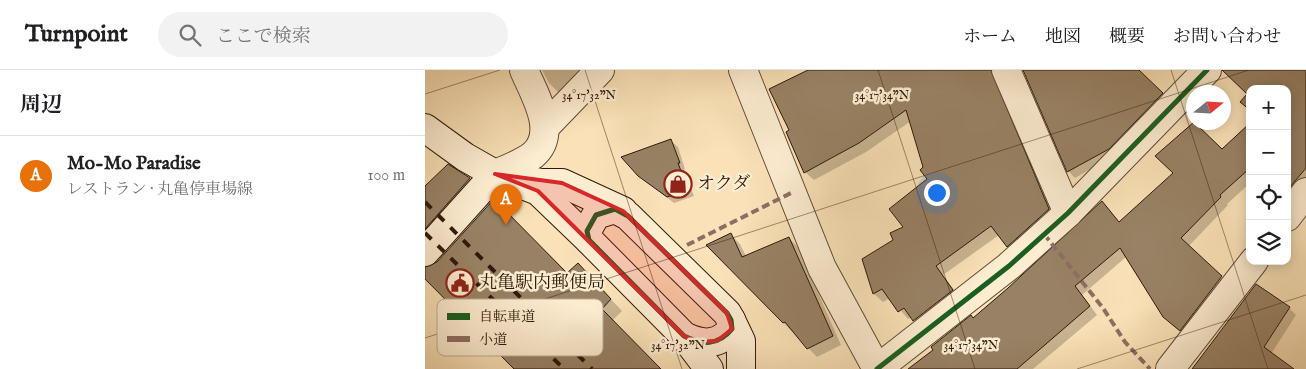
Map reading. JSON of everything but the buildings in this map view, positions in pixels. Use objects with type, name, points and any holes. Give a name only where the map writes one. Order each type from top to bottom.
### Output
[{"type":"street","points":[[524,70],[546,126]]},
{"type":"street","points":[[425,252],[495,174],[533,155],[542,143],[546,126],[600,70]]},
{"type":"street","points":[[743,70],[822,268],[877,369],[1009,266],[1068,213],[1207,70]]},
{"type":"street","points":[[1006,70],[1068,213]]},
{"type":"street","points":[[425,128],[465,157],[495,174],[538,191],[684,336],[709,369]]},
{"type":"street","points":[[495,174],[541,183],[562,183],[623,211],[727,313],[741,341],[741,369]]},
{"type":"street","points":[[1291,212],[1306,192]]},
{"type":"street","points":[[589,240],[587,231],[597,215],[606,210],[623,211]]},
{"type":"street","points":[[1170,369],[1251,265]]},
{"type":"street","points":[[684,336],[697,342],[717,341],[731,329],[731,320]]},
{"type":"highlighted area","points":[[495,174],[562,183],[623,211],[727,313],[732,329],[717,341],[697,342],[684,336],[538,191]]},
{"type":"railway","points":[[425,202],[522,299]]},
{"type":"railway","points":[[425,233],[492,299]]},
{"type":"railway","points":[[551,356],[564,369]]},
{"type":"railway","points":[[579,356],[592,369]]},
{"type":"marked path","points":[[687,245],[793,192]]},
{"type":"marked path","points":[[1044,234],[1103,308],[1125,342],[1150,369]]},
{"type":"cycle path","points":[[877,369],[1009,266],[1068,213],[1207,70]]},
{"type":"cycle path","points":[[615,209],[628,216],[727,313],[731,320],[732,329],[727,335],[721,339],[709,342],[697,341],[684,336],[589,240],[587,231],[596,215],[615,209]]},
{"type":"place","name":"オクダ","points":[[678,184]]},
{"type":"place","name":"Mo-Mo Paradise","points":[[506,225]]},
{"type":"place","name":"丸亀駅内郵便局","points":[[460,283]]}]
